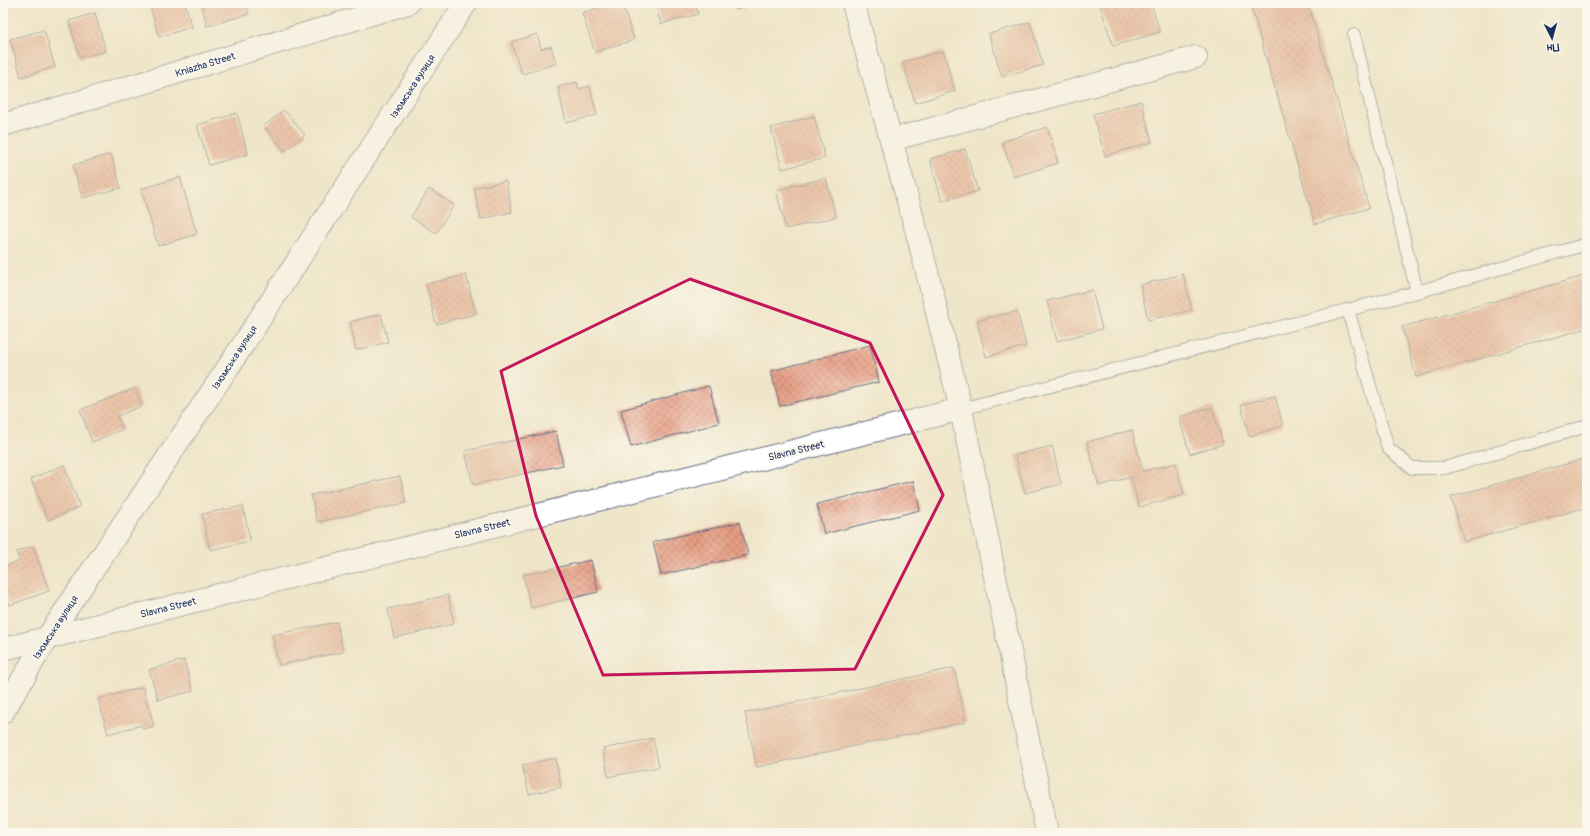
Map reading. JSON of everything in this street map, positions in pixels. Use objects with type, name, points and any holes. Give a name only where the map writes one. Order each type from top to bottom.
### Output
[{"type":"street","name":"Kniazha Street","points":[[3,125],[408,3]]},
{"type":"street","name":"Ізюмська вулиця","points":[[3,712],[47,638],[227,369],[466,3]]},
{"type":"street","points":[[852,3],[920,244],[961,409],[1047,833]]},
{"type":"street","points":[[891,140],[1196,57]]},
{"type":"street","name":"Slavna Street","points":[[3,649],[348,561],[961,409]]},
{"type":"lane","points":[[1354,35],[1417,292]]},
{"type":"lane","points":[[961,409],[1417,292],[1587,244]]},
{"type":"lane","points":[[1348,310],[1388,448],[1412,468],[1445,468],[1587,426]]},
{"type":"highlighted area","points":[[690,279],[870,343],[943,495],[855,669],[603,675],[536,516],[501,371]]},
{"type":"building","points":[[149,3],[185,3],[192,27],[159,37]]},
{"type":"building","points":[[201,3],[246,3],[249,14],[207,26]]},
{"type":"building","points":[[614,3],[622,3],[634,40],[595,52],[582,13]]},
{"type":"building","points":[[655,3],[695,3],[698,14],[661,24]]},
{"type":"building","points":[[734,3],[760,3],[736,10]]},
{"type":"building","points":[[1107,3],[1151,3],[1160,32],[1113,46],[1100,5]]},
{"type":"building","points":[[1250,3],[1308,3],[1369,208],[1315,224]]},
{"type":"building","points":[[95,13],[106,51],[80,58],[69,21]]},
{"type":"building","points":[[1030,22],[1043,65],[1002,77],[989,34]]},
{"type":"building","points":[[44,30],[55,67],[21,77],[10,39]]},
{"type":"building","points":[[537,34],[541,49],[551,46],[556,64],[522,74],[511,42]]},
{"type":"building","points":[[943,51],[955,91],[915,103],[903,62]]},
{"type":"building","points":[[577,82],[579,89],[590,86],[597,115],[566,123],[558,87]]},
{"type":"building","points":[[1141,101],[1152,142],[1105,156],[1093,114]]},
{"type":"building","points":[[284,110],[305,135],[285,151],[264,126]]},
{"type":"building","points":[[237,113],[248,154],[209,165],[197,125]]},
{"type":"building","points":[[814,116],[825,158],[782,169],[771,128]]},
{"type":"building","points":[[1047,127],[1058,163],[1014,177],[1002,142]]},
{"type":"building","points":[[965,149],[978,191],[942,201],[930,159]]},
{"type":"building","points":[[111,154],[121,188],[82,198],[73,165]]},
{"type":"building","points":[[180,177],[197,234],[158,246],[141,189]]},
{"type":"building","points":[[826,178],[836,217],[786,229],[776,190]]},
{"type":"building","points":[[506,181],[512,212],[481,219],[474,188]]},
{"type":"building","points":[[429,189],[454,205],[436,233],[411,217]]},
{"type":"building","points":[[1183,274],[1192,310],[1148,320],[1140,285]]},
{"type":"building","points":[[466,275],[476,314],[436,324],[426,284]]},
{"type":"building","points":[[1587,275],[1587,328],[1416,377],[1402,327]]},
{"type":"building","points":[[1092,290],[1102,329],[1057,341],[1047,301]]},
{"type":"building","points":[[1017,311],[1026,346],[986,357],[977,321]]},
{"type":"building","points":[[381,314],[388,342],[356,350],[350,322]]},
{"type":"building","points":[[870,345],[879,382],[780,406],[771,371]]},
{"type":"building","points":[[709,386],[719,423],[631,447],[621,410]]},
{"type":"building","points":[[135,388],[142,406],[117,416],[123,429],[92,442],[80,410]]},
{"type":"building","points":[[1275,396],[1283,426],[1249,436],[1241,405]]},
{"type":"building","points":[[1212,407],[1223,444],[1190,454],[1179,417]]},
{"type":"building","points":[[1132,430],[1143,471],[1176,463],[1184,495],[1139,507],[1131,477],[1099,486],[1087,442]]},
{"type":"building","points":[[556,431],[563,465],[473,485],[465,451]]},
{"type":"building","points":[[1052,446],[1061,484],[1025,493],[1015,455]]},
{"type":"building","points":[[1587,458],[1587,507],[1464,542],[1451,497]]},
{"type":"building","points":[[64,465],[80,507],[48,520],[31,479]]},
{"type":"building","points":[[400,476],[406,503],[317,522],[311,495]]},
{"type":"building","points":[[913,481],[920,510],[824,534],[817,504]]},
{"type":"building","points":[[243,506],[250,541],[210,550],[202,514]]},
{"type":"building","points":[[740,522],[748,555],[661,575],[653,542]]},
{"type":"building","points":[[33,546],[49,591],[10,605],[3,586],[3,567],[20,561],[16,552]]},
{"type":"building","points":[[591,560],[598,592],[531,608],[523,575]]},
{"type":"building","points":[[448,595],[454,624],[394,638],[388,609]]},
{"type":"building","points":[[337,622],[343,652],[279,665],[272,635]]},
{"type":"building","points":[[184,660],[193,691],[158,700],[149,670]]},
{"type":"building","points":[[954,668],[966,722],[757,767],[745,713]]},
{"type":"building","points":[[143,687],[154,726],[143,729],[141,725],[108,734],[98,699]]},
{"type":"building","points":[[653,738],[659,767],[608,777],[603,749]]},
{"type":"building","points":[[555,758],[561,787],[529,794],[522,765]]}]
